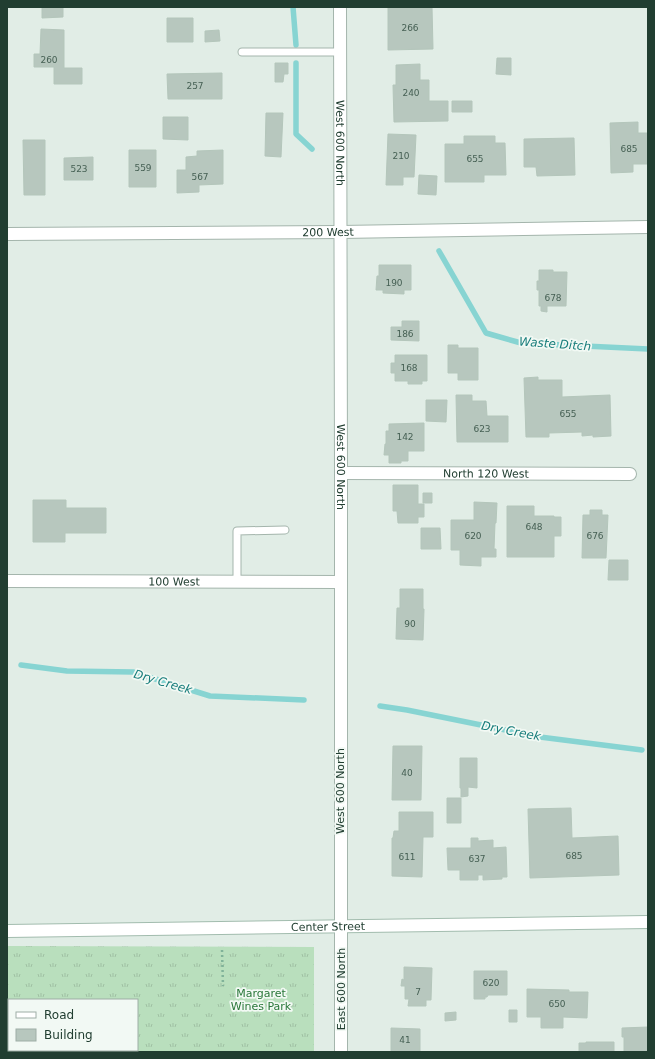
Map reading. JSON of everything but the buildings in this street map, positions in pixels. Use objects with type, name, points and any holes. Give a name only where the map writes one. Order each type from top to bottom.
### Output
[{"type":"street","name":"West 600 North","points":[[340,7],[340,927]]},
{"type":"street","name":"200 West","points":[[7,234],[341,232],[648,227]]},
{"type":"street","name":"North 120 West","points":[[341,473],[630,474]]},
{"type":"street","name":"100 West","points":[[7,581],[341,582]]},
{"type":"street","name":"Center Street","points":[[7,931],[648,922]]},
{"type":"street","name":"East 600 North","points":[[340,927],[341,1052]]},
{"type":"lane","points":[[242,52],[340,52]]},
{"type":"lane","points":[[237,582],[237,530],[286,530]]},
{"type":"path","points":[[222,950],[223,986]]},
{"type":"green space","name":"Margaret Wines Park","points":[[8,946],[314,947],[314,1052],[7,1052]]},
{"type":"waterway","name":"Waste Ditch","points":[[293,7],[296,45]]},
{"type":"waterway","name":"Waste Ditch","points":[[296,63],[296,134],[312,149]]},
{"type":"waterway","name":"Waste Ditch","points":[[439,251],[486,333],[521,343],[648,349]]},
{"type":"waterway","name":"Dry Creek","points":[[21,665],[67,671],[133,672],[210,696],[304,700]]},
{"type":"waterway","name":"Dry Creek","points":[[380,706],[407,710],[540,737],[642,750]]}]
